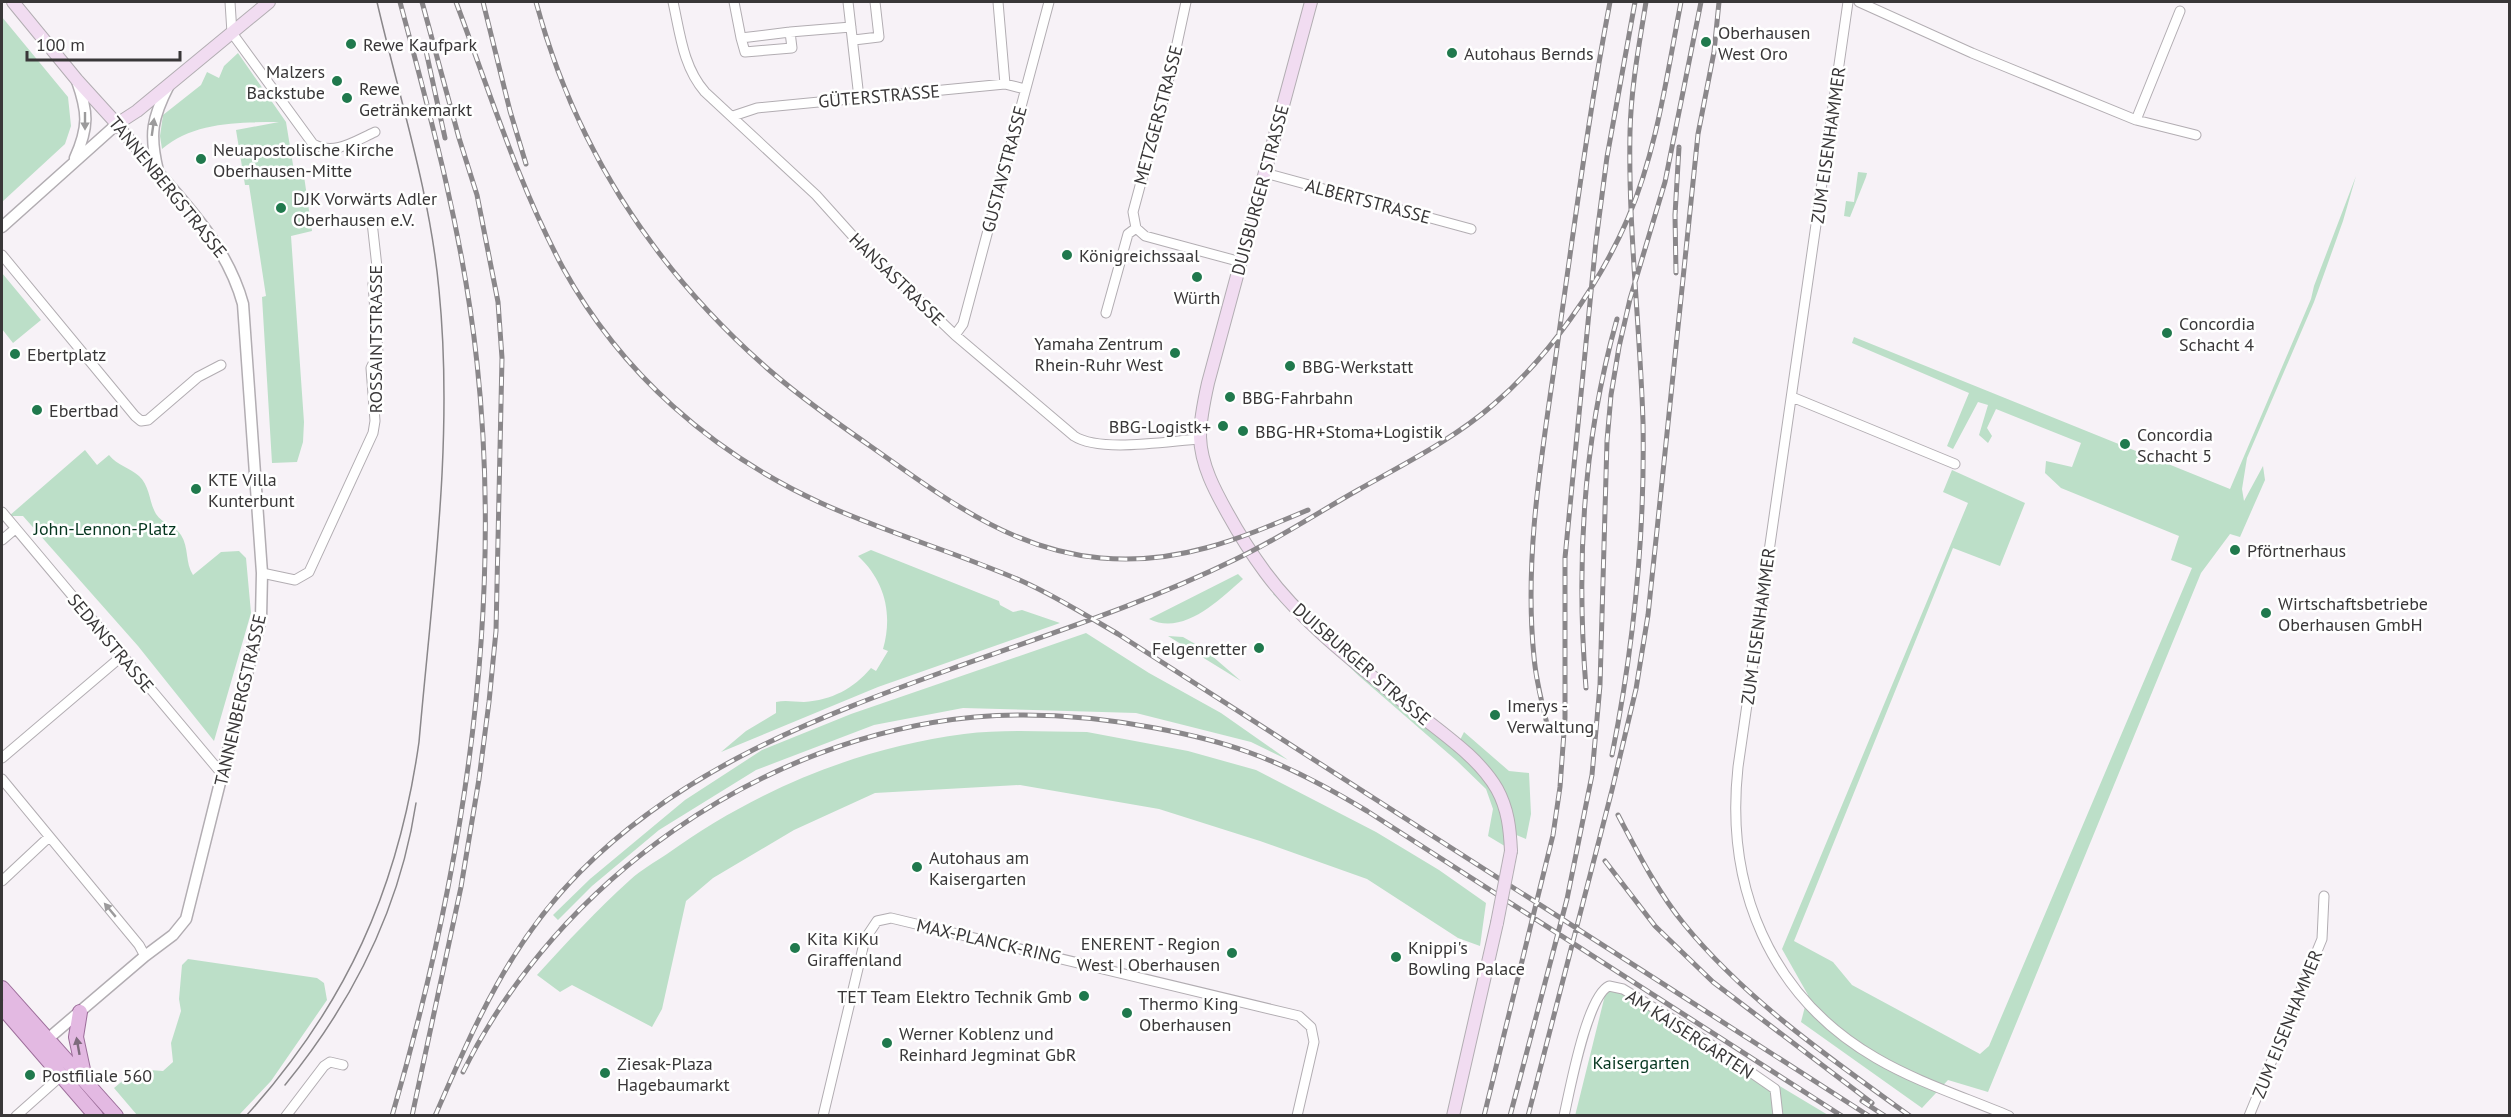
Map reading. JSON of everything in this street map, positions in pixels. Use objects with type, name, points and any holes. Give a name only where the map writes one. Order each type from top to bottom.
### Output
[{"type":"main road","name":"TANNENBERGSTRASSE","points":[[13,2],[77,80],[117,124]]},
{"type":"main road","points":[[117,124],[137,111],[269,2]]},
{"type":"main road","name":"DUISBURGER STRASSE","points":[[1311,2],[1208,383],[1200,439],[1209,476],[1217,496],[1265,573],[1337,646],[1454,743],[1484,771],[1496,788],[1505,808],[1511,851],[1453,1116]]},
{"type":"main road","points":[[2,988],[43,1043],[61,1076],[96,1116]]},
{"type":"main road","points":[[2,1007],[85,1081],[116,1116]]},
{"type":"main road","points":[[80,1012],[76,1037],[85,1081]]},
{"type":"main road","points":[[61,1076],[85,1081]]},
{"type":"street","points":[[230,2],[232,33],[312,144],[330,149],[348,145],[375,132]]},
{"type":"street","name":"HANSASTRASSE","points":[[673,2],[686,61],[694,79],[816,195],[860,244],[955,335],[1083,441],[1104,445],[1200,439]]},
{"type":"street","points":[[734,2],[745,52],[792,48],[790,32]]},
{"type":"street","points":[[848,2],[859,98]]},
{"type":"street","points":[[854,40],[879,37],[875,2]]},
{"type":"street","points":[[998,2],[1005,84]]},
{"type":"street","name":"GUSTAVSTRASSE","points":[[955,335],[963,324],[1049,2]]},
{"type":"street","name":"METZGERSTRASSE","points":[[1106,313],[1128,234],[1136,228],[1133,212],[1172,67],[1186,2]]},
{"type":"street","name":"ZUM EISENHAMMER","points":[[1848,2],[1735,791],[1735,834],[1746,892],[1766,942],[1784,972],[1810,1005],[1837,1031],[1875,1057],[1902,1071],[2009,1116]]},
{"type":"street","points":[[1859,2],[1972,54],[2136,120],[2196,135]]},
{"type":"street","points":[[2136,120],[2180,11]]},
{"type":"street","points":[[741,38],[851,27]]},
{"type":"street","points":[[74,161],[84,138],[86,126],[84,99],[77,80]]},
{"type":"street","name":"GÜTERSTRASSE","points":[[733,116],[757,108],[1005,84],[1026,89]]},
{"type":"street","points":[[158,171],[153,151],[152,129],[158,108],[169,85]]},
{"type":"street","points":[[2,227],[117,124]]},
{"type":"street","name":"TANNENBERGSTRASSE","points":[[43,1043],[173,935],[186,919],[261,618],[262,573],[243,304],[235,278],[223,252],[117,124]]},
{"type":"street","name":"ALBERTSTRASSE","points":[[1265,173],[1471,229]]},
{"type":"street","name":"ROSSAINTSTRASSE","points":[[262,573],[295,580],[309,572],[373,433],[375,422],[371,368],[378,353],[374,284],[377,267],[372,222]]},
{"type":"street","points":[[1136,228],[1141,234],[1150,238],[1241,262]]},
{"type":"street","points":[[2,255],[141,421],[148,420],[198,377],[221,365]]},
{"type":"street","points":[[1792,397],[1954,464]]},
{"type":"street","name":"SEDANSTRASSE","points":[[2,512],[222,774]]},
{"type":"street","points":[[2,540],[15,529]]},
{"type":"street","points":[[2,758],[122,656]]},
{"type":"street","points":[[2,779],[140,945],[145,956]]},
{"type":"street","points":[[2,881],[49,837]]},
{"type":"street","name":"ZUM EISENHAMMER","points":[[2249,1116],[2322,939],[2324,896]]},
{"type":"street","name":"MAX-PLANCK-RING","points":[[823,1116],[865,939],[877,921],[891,918],[1299,1016],[1311,1026],[1314,1042],[1297,1116]]},
{"type":"street","name":"AM KAISERGARTEN","points":[[1564,1116],[1590,1013],[1601,992],[1609,986],[1623,989],[1686,1028],[1775,1089],[1778,1116]]},
{"type":"street","points":[[286,1116],[324,1065],[330,1062],[343,1065]]},
{"type":"street","points":[[16,1116],[61,1076]]},
{"type":"green space","points":[[2,17],[68,97],[71,126],[65,144],[2,202]]},
{"type":"green space","points":[[238,53],[286,122],[295,177],[304,176],[312,231],[291,236],[304,422],[303,442],[297,462],[272,463],[262,297],[266,296],[249,185],[245,185],[236,130],[279,122],[217,125],[188,133],[162,149],[160,136],[163,115],[201,85],[207,72],[219,78],[224,66]]},
{"type":"green space","points":[[1858,172],[1867,173],[1866,177],[1850,217],[1844,216],[1846,201],[1854,202]]},
{"type":"green space","points":[[2356,176],[2343,221],[2314,302],[2247,458],[2242,489],[2244,501],[2263,466],[2265,480],[2240,537],[2230,534],[2201,573],[1988,1092],[1948,1080],[1922,1108],[1801,1022],[1808,995],[1782,949],[1968,503],[1943,492],[1952,470],[2025,503],[2000,566],[1953,548],[1794,941],[1833,962],[1852,985],[1980,1054],[1989,1046],[2192,568],[2171,560],[2179,536],[2061,488],[2045,473],[2046,461],[2072,467],[2081,443],[1996,409],[1987,428],[1992,436],[1988,443],[1979,435],[1988,405],[1978,402],[1953,449],[1947,446],[1969,393],[1852,343],[1854,337],[2230,489],[2311,299]]},
{"type":"green space","points":[[2,273],[41,320],[13,343],[2,329]]},
{"type":"green space","name":"John-Lennon-Platz","points":[[85,450],[97,465],[109,455],[143,480],[156,514],[175,529],[183,540],[193,575],[221,552],[239,551],[246,558],[251,613],[214,741],[138,646],[23,516],[9,516]]},
{"type":"green space","points":[[871,550],[999,601],[1000,605],[1013,612],[1022,610],[1060,623],[878,687],[721,752],[746,731],[776,713],[776,702],[824,699],[857,682],[871,668],[876,671],[888,651],[883,649],[887,611],[875,576],[858,556]]},
{"type":"green space","points":[[1238,574],[1243,579],[1199,614],[1175,623],[1162,623],[1149,619]]},
{"type":"green space","points":[[1277,590],[1458,744],[1464,732],[1509,771],[1529,773],[1531,814],[1526,839],[1514,834],[1513,851],[1488,836],[1493,809],[1486,789],[1359,676],[1273,594]]},
{"type":"green space","points":[[1086,633],[1149,673],[1221,713],[1288,760],[1251,742],[1136,713],[963,708],[874,725],[756,770],[659,830],[592,886],[558,920],[553,915],[590,879],[685,800],[762,750],[851,714]]},
{"type":"green space","points":[[1168,636],[1183,637],[1204,649],[1241,681]]},
{"type":"green space","points":[[979,732],[1087,732],[1188,751],[1256,770],[1376,832],[1439,870],[1486,903],[1480,946],[1458,938],[1367,879],[1260,841],[1159,809],[1020,785],[875,793],[794,830],[713,878],[686,901],[662,1009],[652,1027],[572,985],[560,992],[537,975],[618,891],[639,873],[700,831],[771,792],[846,762],[924,741]]},
{"type":"green space","points":[[188,959],[317,978],[324,983],[327,1000],[271,1081],[239,1115],[137,1115],[114,1088],[137,1069],[163,1071],[173,1062],[171,1043],[181,1011],[179,999],[182,965]]},
{"type":"green space","name":"Kaisergarten","points":[[1608,983],[1828,1115],[1575,1116]]},
{"type":"tram line","points":[[246,1116],[312,1032],[339,988],[362,943],[397,847],[410,796],[419,742],[443,459],[443,346],[435,253],[429,217],[377,2]]},
{"type":"tram line","points":[[285,1085],[331,1021],[370,953],[398,880],[409,842],[416,803]]},
{"type":"railway","points":[[392,1116],[439,931],[457,837],[471,743],[481,648],[485,553],[484,458],[477,363],[464,271],[446,181],[400,2]]},
{"type":"railway","points":[[412,1116],[461,887],[489,702],[496,631],[502,358],[498,302],[477,195],[422,2]]},
{"type":"railway","points":[[456,2],[518,170],[563,268],[586,306],[612,342],[673,406],[707,434],[743,460],[821,503],[1024,582],[1118,634],[1869,1116]]},
{"type":"railway","points":[[483,2],[510,111],[526,164]]},
{"type":"railway","points":[[536,2],[552,56],[596,156],[624,203],[689,290],[727,331],[782,381],[939,494],[989,524],[1015,536],[1071,554],[1101,558],[1156,558],[1208,548],[1308,510]]},
{"type":"railway","points":[[1549,732],[1534,657],[1531,616],[1533,535],[1542,454],[1577,208],[1595,84],[1610,2]]},
{"type":"railway","points":[[1484,1116],[1553,835],[1560,787],[1565,718],[1565,558],[1596,241],[1607,157],[1635,2]]},
{"type":"railway","points":[[1612,755],[1632,631],[1642,506],[1643,422],[1632,240],[1630,132],[1638,50],[1646,2]]},
{"type":"railway","points":[[435,1116],[496,986],[533,928],[580,872],[620,835],[663,803],[707,775],[754,750],[851,706],[1130,605],[1234,560],[1428,450],[1462,429],[1494,404],[1534,365],[1571,318],[1603,269],[1628,218],[1654,139],[1681,2]]},
{"type":"railway","points":[[1510,1116],[1567,899],[1592,775],[1600,685],[1607,441],[1611,395],[1630,299],[1665,182],[1701,2]]},
{"type":"railway","points":[[1528,1116],[1636,689],[1648,615],[1698,134],[1714,52],[1719,2]]},
{"type":"railway","points":[[426,51],[445,138]]},
{"type":"railway","points":[[1676,273],[1675,215],[1679,147]]},
{"type":"railway","points":[[1586,688],[1582,595],[1585,502],[1596,410],[1617,319]]},
{"type":"railway","points":[[463,1072],[503,1002],[553,938],[610,881],[674,830],[744,787],[818,754],[895,730],[975,717],[1043,715],[1111,721],[1191,735],[1248,752],[1309,778],[1367,811],[1842,1116]]},
{"type":"railway","points":[[1618,815],[1665,898],[1708,952],[1734,978],[1791,1027],[1910,1116]]},
{"type":"railway","points":[[1605,861],[1655,926],[1713,982],[1872,1103]]},
{"type":"railway","points":[[1862,1101],[1885,1116]]},
{"type":"place","name":"Oberhausen West Oro","points":[[1706,42]]},
{"type":"place","name":"Rewe Kaufpark","points":[[351,44]]},
{"type":"place","name":"Autohaus Bernds","points":[[1452,53]]},
{"type":"place","name":"Malzers Backstube","points":[[337,81]]},
{"type":"place","name":"Rewe Getränkemarkt","points":[[347,98]]},
{"type":"place","name":"Neuapostolische Kirche Oberhausen-Mitte","points":[[201,159]]},
{"type":"place","name":"DJK Vorwärts Adler Oberhausen e.V.","points":[[281,208]]},
{"type":"place","name":"Königreichssaal","points":[[1067,255]]},
{"type":"place","name":"Würth","points":[[1197,277]]},
{"type":"place","name":"Concordia Schacht 4","points":[[2167,333]]},
{"type":"place","name":"Yamaha Zentrum Rhein-Ruhr West","points":[[1175,353]]},
{"type":"place","name":"Ebertplatz","points":[[15,354]]},
{"type":"place","name":"BBG-Werkstatt","points":[[1290,366]]},
{"type":"place","name":"BBG-Fahrbahn","points":[[1230,397]]},
{"type":"place","name":"Ebertbad","points":[[37,410]]},
{"type":"place","name":"BBG-Logistk+","points":[[1223,426]]},
{"type":"place","name":"BBG-HR+Stoma+Logistik","points":[[1243,431]]},
{"type":"place","name":"Concordia Schacht 5","points":[[2125,444]]},
{"type":"place","name":"KTE Villa Kunterbunt","points":[[196,489]]},
{"type":"place","name":"Pförtnerhaus","points":[[2235,550]]},
{"type":"place","name":"Wirtschaftsbetriebe Oberhausen GmbH","points":[[2266,613]]},
{"type":"place","name":"Felgenretter","points":[[1259,648]]},
{"type":"place","name":"Imerys - Verwaltung","points":[[1495,715]]},
{"type":"place","name":"Autohaus am Kaisergarten","points":[[917,867]]},
{"type":"place","name":"Kita KiKu Giraffenland","points":[[795,948]]},
{"type":"place","name":"ENERENT - Region West | Oberhausen","points":[[1232,953]]},
{"type":"place","name":"Knippi's Bowling Palace","points":[[1396,957]]},
{"type":"place","name":"TET Team Elektro Technik Gmb","points":[[1084,996]]},
{"type":"place","name":"Thermo King Oberhausen","points":[[1127,1013]]},
{"type":"place","name":"Werner Koblenz und Reinhard Jegminat GbR","points":[[887,1043]]},
{"type":"place","name":"Ziesak-Plaza Hagebaumarkt","points":[[605,1073]]},
{"type":"place","name":"Postfiliale 560","points":[[30,1075]]}]
